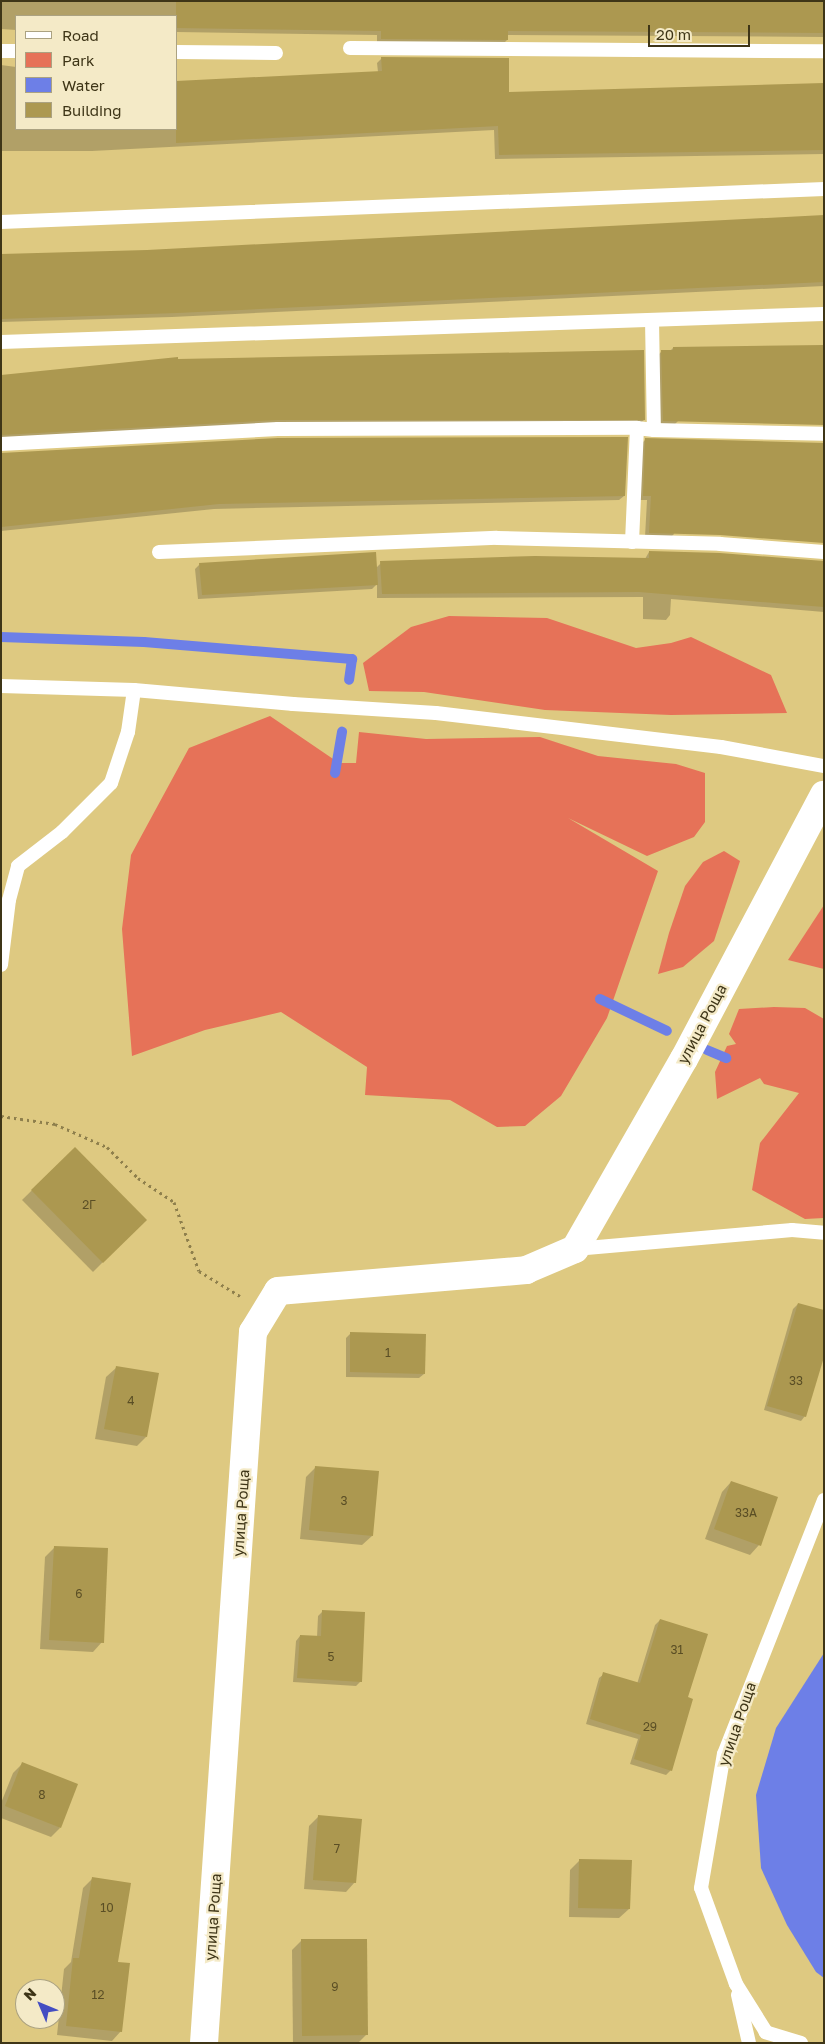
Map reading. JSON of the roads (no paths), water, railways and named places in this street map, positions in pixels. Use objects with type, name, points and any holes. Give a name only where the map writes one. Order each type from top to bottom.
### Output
[{"type":"street","name":"улица Роща","points":[[204,2043],[253,1332],[278,1291],[526,1270],[575,1249],[684,1059],[824,795]]},
{"type":"lane","points":[[350,48],[824,51]]},
{"type":"lane","points":[[1,51],[15,51]]},
{"type":"lane","points":[[178,52],[276,53]]},
{"type":"lane","points":[[1,222],[824,188]]},
{"type":"lane","points":[[1,342],[824,314]]},
{"type":"lane","points":[[652,320],[654,430]]},
{"type":"lane","points":[[632,542],[637,428]]},
{"type":"lane","points":[[1,444],[278,429],[637,428],[824,434]]},
{"type":"lane","points":[[159,552],[497,538],[720,544],[824,552]]},
{"type":"lane","points":[[1,686],[134,690],[293,704],[436,713],[721,747],[824,766]]},
{"type":"lane","points":[[1,965],[9,900],[18,866],[62,832],[111,783],[128,732],[134,690]]},
{"type":"lane","name":"улица Роща","points":[[575,1249],[792,1230],[824,1233]]},
{"type":"lane","name":"улица Роща","points":[[749,2043],[736,1984],[701,1888],[724,1754],[824,1500]]},
{"type":"lane","name":"улица Роща","points":[[736,1984],[766,2032],[800,2043]]},
{"type":"water","points":[[824,1653],[824,1978],[816,1972],[787,1925],[761,1868],[756,1795],[776,1728]]},
{"type":"waterway","points":[[1,637],[144,642],[352,659],[349,680]]},
{"type":"waterway","points":[[335,773],[342,732]]},
{"type":"waterway","points":[[600,999],[667,1031]]},
{"type":"waterway","points":[[707,1050],[726,1058]]}]
